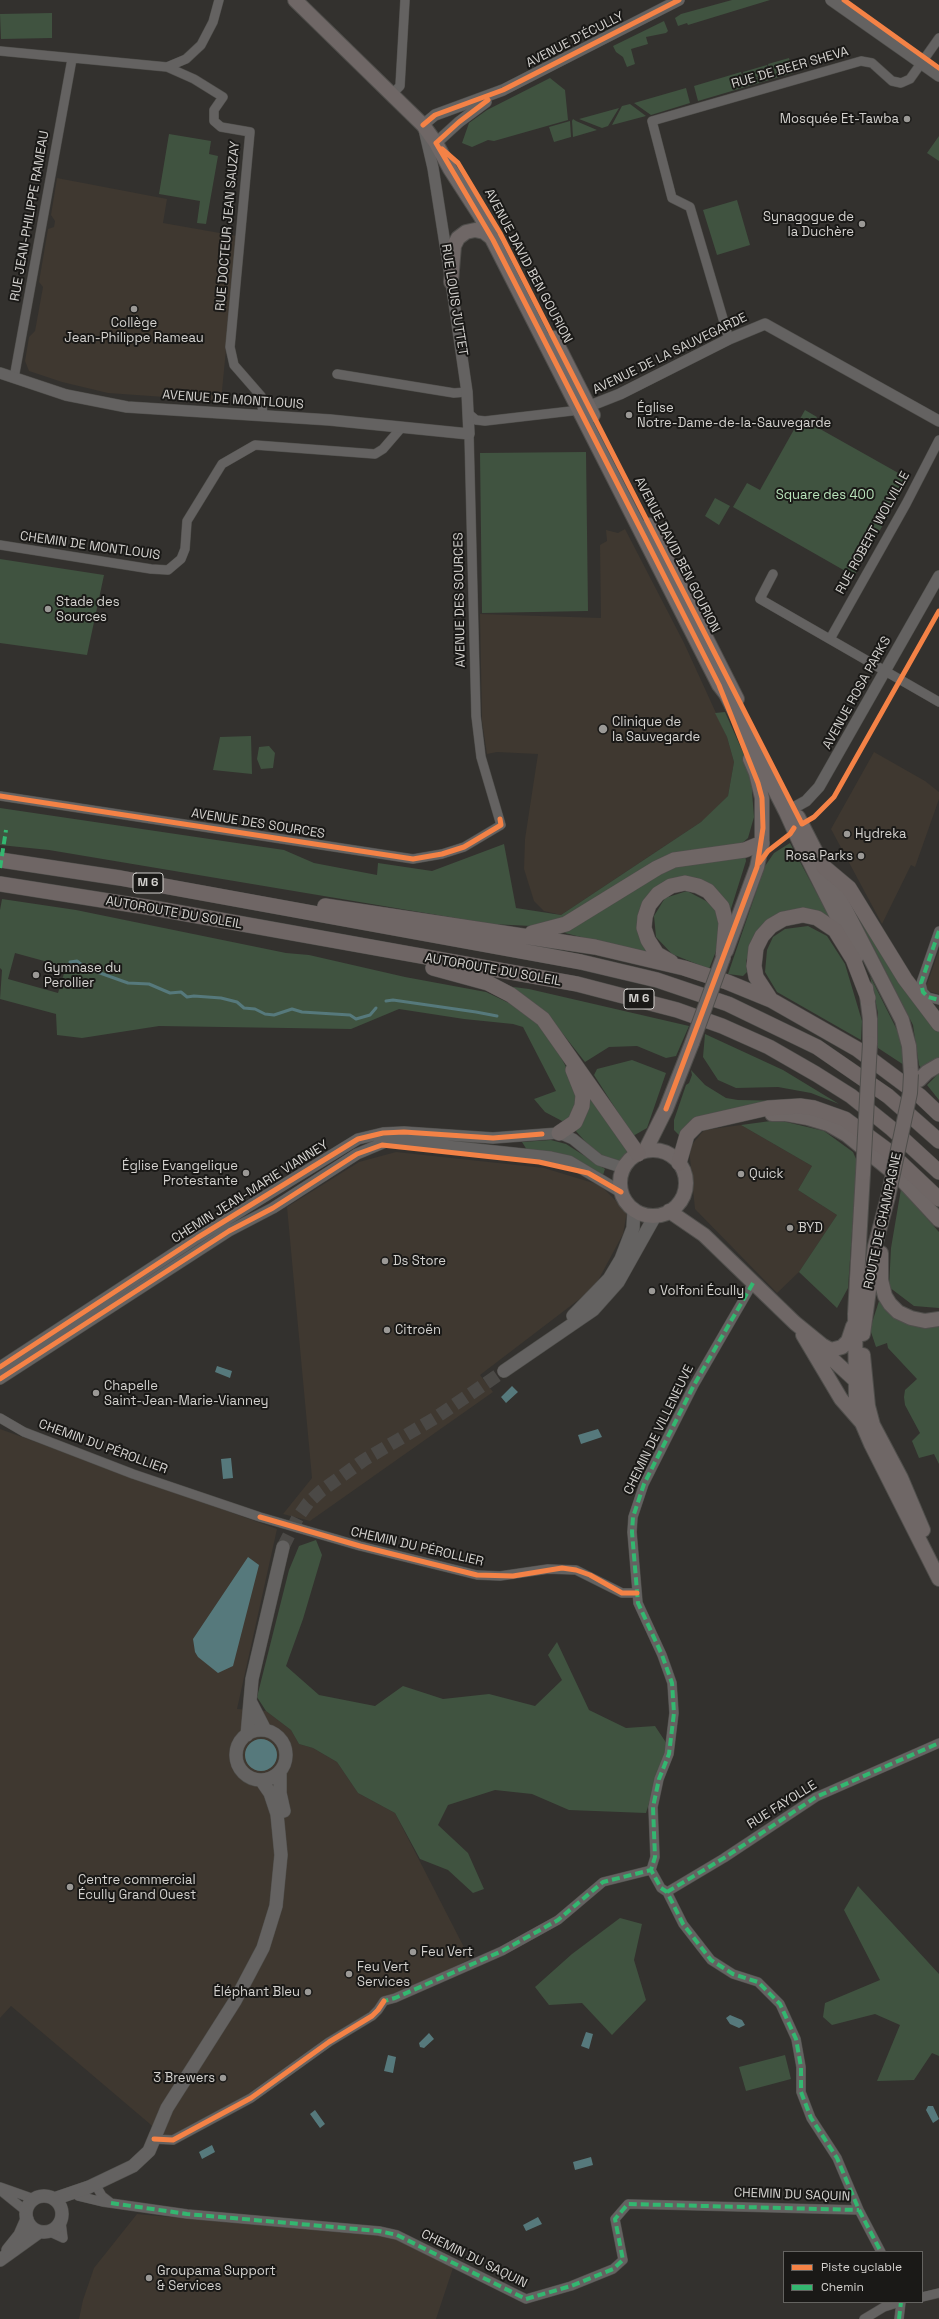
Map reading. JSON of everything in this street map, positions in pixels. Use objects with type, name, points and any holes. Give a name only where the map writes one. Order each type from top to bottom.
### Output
[{"type":"highway","points":[[520,934],[542,931],[566,924],[658,868],[674,860],[745,850],[762,842]]},
{"type":"highway","name":"AUTOROUTE DU SOLEIL","points":[[0,860],[120,878],[626,972],[728,1004],[817,1047],[888,1096],[939,1141]]},
{"type":"highway","points":[[824,868],[849,888],[906,979],[939,1024]]},
{"type":"highway","name":"AUTOROUTE DU SOLEIL","points":[[0,884],[159,909],[295,935],[577,984],[677,1010],[722,1026],[769,1047],[851,1096],[892,1128],[939,1172]]},
{"type":"highway","points":[[684,968],[657,954],[648,940],[644,928],[646,911],[652,899],[663,890],[677,884],[698,886],[708,891],[718,900],[726,923],[723,958]]},
{"type":"highway","points":[[294,910],[322,905],[520,934],[595,947],[684,968],[727,982],[771,1000],[858,1049],[920,1096],[938,1112]]},
{"type":"highway","points":[[771,1000],[756,977],[754,966],[756,948],[762,936],[771,926],[783,919],[803,916],[822,920],[834,930],[853,959],[868,998]]},
{"type":"highway","points":[[295,935],[335,948],[440,970],[488,983],[511,995],[543,1019],[641,1152]]},
{"type":"highway","points":[[559,1134],[575,1122],[582,1106],[583,1096],[564,1049]]},
{"type":"highway","points":[[679,1163],[684,1142],[692,1128],[704,1121],[741,1115],[768,1108],[790,1106],[814,1108],[845,1119],[887,1150],[939,1199]]},
{"type":"main road","name":"RUE LOUIS JUTTET","points":[[295,0],[422,125]]},
{"type":"main road","name":"AVENUE DAVID BEN GOURION","points":[[422,125],[436,143],[493,240],[584,409],[790,810],[800,843],[855,950],[863,970],[868,998]]},
{"type":"main road","name":"AVENUE DAVID BEN GOURION","points":[[436,143],[458,164],[480,196],[719,685],[726,694],[824,868],[881,977],[905,1027],[915,1077]]},
{"type":"main road","points":[[451,282],[454,246],[458,238],[466,232],[475,230],[484,232],[493,240]]},
{"type":"main road","points":[[641,1152],[663,1152],[672,1156],[679,1163],[686,1182],[680,1201],[669,1211],[655,1216],[646,1215],[628,1204],[621,1192],[620,1182],[624,1168],[641,1152],[666,1109],[692,1043],[757,866],[762,842],[762,803],[756,773],[719,685]]},
{"type":"main road","name":"ROUTE DE CHAMPAGNE","points":[[868,998],[870,1043],[855,1314],[854,1378],[856,1398],[862,1423],[939,1578]]},
{"type":"main road","points":[[915,1077],[939,1065]]},
{"type":"main road","name":"ROUTE DE CHAMPAGNE","points":[[915,1077],[910,1093],[888,1197],[875,1246],[865,1312],[863,1360],[868,1406],[873,1425],[915,1510],[939,1578]]},
{"type":"main road","points":[[741,1115],[797,1115],[819,1121],[838,1129],[886,1166],[939,1220]]},
{"type":"main road","points":[[888,1197],[880,1262],[881,1280],[885,1296],[894,1308],[904,1315],[919,1320],[939,1319]]},
{"type":"main road","points":[[680,1201],[704,1235]]},
{"type":"main road","points":[[549,1340],[590,1301],[609,1279],[627,1246],[633,1228],[634,1209]]},
{"type":"main road","points":[[669,1211],[704,1235],[795,1324],[822,1345],[831,1350],[837,1349],[845,1344],[852,1334],[855,1314]]},
{"type":"main road","points":[[504,1371],[593,1310],[607,1296],[624,1272],[655,1216]]},
{"type":"main road","points":[[795,1324],[818,1358],[841,1399],[862,1423]]},
{"type":"main road","points":[[822,1345],[830,1357],[854,1378],[868,1406]]},
{"type":"main road","points":[[1,2259],[20,2235],[34,2199],[44,2196],[54,2199],[92,2185],[140,2160],[149,2151],[168,2108],[235,2001],[268,1937],[276,1906],[281,1872],[281,1836],[277,1814],[270,1793],[261,1780],[246,1774],[238,1762],[237,1749],[247,1735],[252,1678],[283,1547]]},
{"type":"main road","points":[[250,1701],[265,1730],[277,1736],[285,1747],[286,1760],[280,1771],[275,1776],[261,1780]]},
{"type":"main road","points":[[247,1735],[265,1730]]},
{"type":"main road","points":[[235,2001],[254,1977],[265,1959],[284,1910],[289,1860],[287,1827],[280,1793],[280,1771]]},
{"type":"main road","points":[[1,2259],[44,2232],[62,2217],[78,2196],[92,2185]]},
{"type":"main road","points":[[54,2199],[62,2217]]},
{"type":"main road","points":[[27,2215],[34,2229],[44,2232]]},
{"type":"street","points":[[0,52],[167,67],[186,59],[201,45],[213,22],[219,0]]},
{"type":"street","points":[[392,94],[400,86],[405,0]]},
{"type":"street","name":"AVENUE D'ÉCULLY","points":[[422,125],[435,115],[503,90],[680,0]]},
{"type":"street","points":[[832,0],[939,76]]},
{"type":"street","name":"RUE DE BEER SHEVA","points":[[729,339],[690,207],[672,198],[652,121],[861,61],[872,63],[882,70],[892,81],[901,83],[910,79],[939,39]]},
{"type":"street","name":"RUE JEAN-PHILIPPE RAMEAU","points":[[14,378],[72,59]]},
{"type":"street","name":"RUE DOCTEUR JEAN SAUZAY","points":[[167,67],[194,79],[224,97],[214,110],[214,121],[221,127],[250,132],[230,346],[234,365],[261,396],[263,415]]},
{"type":"street","name":"AVENUE D'ÉCULLY","points":[[436,143],[468,114],[503,90]]},
{"type":"street","name":"RUE LOUIS JUTTET","points":[[422,125],[433,168],[468,392],[469,434]]},
{"type":"street","name":"RUE LOUIS JUTTET","points":[[433,168],[436,143]]},
{"type":"street","name":"AVENUE DE LA SAUVEGARDE","points":[[584,409],[729,339],[765,324],[939,421]]},
{"type":"street","name":"AVENUE DE MONTLOUIS","points":[[0,373],[66,395],[110,405],[263,415],[469,434]]},
{"type":"street","points":[[337,374],[454,393],[468,392]]},
{"type":"street","points":[[469,414],[476,420],[484,421],[584,409]]},
{"type":"street","name":"CHEMIN DE MONTLOUIS","points":[[0,545],[151,569],[168,570],[177,564],[185,549],[187,521],[222,464],[255,445],[375,454],[383,449],[402,427]]},
{"type":"street","name":"AVENUE DES SOURCES","points":[[0,796],[413,859],[442,854],[464,847],[501,825],[481,757],[476,716],[469,434]]},
{"type":"street","name":"RUE ROBERT WOLVILLE","points":[[830,639],[906,504],[939,440]]},
{"type":"street","points":[[773,574],[760,598],[939,702]]},
{"type":"street","name":"AVENUE ROSA PARKS","points":[[790,810],[806,801],[820,787],[939,576]]},
{"type":"street","points":[[939,931],[921,983],[923,992],[928,997],[939,1000]]},
{"type":"street","name":"CHEMIN JEAN-MARIE VIANNEY","points":[[0,1367],[158,1263],[305,1172],[346,1144],[383,1133],[431,1132],[493,1138],[559,1134],[572,1139],[599,1160],[624,1168]]},
{"type":"street","name":"CHEMIN JEAN-MARIE VIANNEY","points":[[0,1378],[229,1231],[273,1208],[357,1154],[390,1140],[550,1157],[569,1161],[621,1192]]},
{"type":"street","points":[[296,1193],[296,1188],[304,1179],[305,1172]]},
{"type":"street","name":"CHEMIN DE VILLENEUVE","points":[[650,1870],[655,1857],[653,1807],[659,1779],[669,1754],[674,1713],[672,1684],[662,1655],[638,1603],[632,1532],[637,1501],[694,1385],[753,1282]]},
{"type":"street","name":"CHEMIN DU PÉROLLIER","points":[[0,1418],[24,1432],[103,1462],[260,1517],[360,1546],[477,1575],[513,1576],[562,1568],[576,1570],[590,1575],[622,1593],[637,1593]]},
{"type":"street","name":"RUE FAYOLLE","points":[[667,1892],[724,1858],[816,1797],[939,1743]]},
{"type":"street","points":[[154,2139],[173,2140],[251,2098],[330,2042],[372,2016],[384,2001],[395,1998],[502,1951],[537,1932],[558,1920],[603,1882],[650,1870],[661,1888],[667,1892],[683,1924],[711,1960],[733,1974],[758,1982],[780,2004],[796,2039],[801,2067],[801,2092],[811,2118],[837,2158],[859,2210],[880,2251]]},
{"type":"street","points":[[92,2185],[111,2203]]},
{"type":"street","points":[[0,2189],[34,2199]]},
{"type":"street","points":[[0,2189],[27,2215]]},
{"type":"street","name":"CHEMIN DU SAQUIN","points":[[78,2196],[111,2203],[188,2214],[379,2231],[397,2236],[526,2299],[571,2286],[613,2269],[623,2260],[615,2219],[628,2204],[859,2210]]},
{"type":"street","points":[[923,2297],[939,2293]]},
{"type":"street","points":[[864,2319],[884,2308],[898,2303]]},
{"type":"street","points":[[899,2319],[901,2303]]},
{"type":"shaded area","name":"Collège Jean-Philippe Rameau","points":[[57,178],[167,199],[163,223],[237,236],[221,401],[108,393],[62,382],[29,371],[25,361],[29,337],[35,331],[43,287],[39,282],[48,229],[54,227],[55,221],[51,215]]},
{"type":"shaded area","name":"Clinique de la Sauvegarde","points":[[625,529],[684,643],[727,737],[734,762],[728,796],[704,820],[561,915],[544,911],[534,901],[524,869],[525,839],[538,754],[497,752],[487,754],[482,721],[480,614],[601,618],[600,545],[607,541],[606,530],[618,533]]},
{"type":"shaded area","points":[[874,752],[925,781],[939,792],[939,799],[915,867],[911,865],[882,924],[831,829]]},
{"type":"shaded area","points":[[939,950],[939,994],[925,990]]},
{"type":"shaded area","points":[[741,1125],[812,1166],[798,1190],[837,1215],[799,1272],[777,1293],[695,1209],[689,1148],[704,1130]]},
{"type":"shaded area","points":[[396,1152],[544,1168],[600,1185],[627,1212],[623,1234],[594,1288],[480,1375],[493,1392],[310,1521],[283,1514],[312,1478],[287,1207],[359,1162]]},
{"type":"shaded area","points":[[0,1429],[277,1529],[237,1709],[266,1711],[291,1730],[299,1744],[313,1748],[337,1762],[358,1793],[395,1813],[470,1959],[410,1990],[329,2041],[251,2100],[170,2144],[150,2124],[11,2006],[0,2018]]},
{"type":"shaded area","points":[[137,2214],[394,2238],[453,2268],[436,2319],[79,2319],[83,2300],[94,2268]]},
{"type":"green space","points":[[732,0],[770,0],[688,25],[687,23],[678,26],[675,18],[681,14]]},
{"type":"green space","points":[[52,13],[52,38],[1,39],[0,14]]},
{"type":"green space","points":[[664,21],[668,31],[666,33],[646,37],[648,44],[631,49],[635,64],[627,67],[623,57],[616,52],[613,46]]},
{"type":"green space","points":[[789,58],[793,73],[698,101],[694,86],[741,72],[744,82],[771,74],[768,64]]},
{"type":"green space","points":[[767,65],[769,73],[745,81],[743,72]]},
{"type":"green space","points":[[550,78],[565,90],[568,120],[494,141],[488,140],[472,147],[462,143],[469,123],[487,110]]},
{"type":"green space","points":[[686,88],[690,103],[651,115],[634,103]]},
{"type":"green space","points":[[630,104],[646,116],[612,125],[622,106]]},
{"type":"green space","points":[[619,108],[608,126],[602,128],[579,119]]},
{"type":"green space","points":[[573,119],[576,121],[597,130],[573,137]]},
{"type":"green space","points":[[570,121],[571,137],[554,142],[549,127]]},
{"type":"green space","points":[[169,134],[211,141],[209,154],[218,156],[206,224],[197,223],[200,201],[159,194]]},
{"type":"green space","points":[[939,136],[939,161],[927,153]]},
{"type":"green space","points":[[737,200],[750,245],[717,255],[703,210]]},
{"type":"green space","name":"Square des 400","points":[[805,410],[817,417],[813,425],[909,479],[854,576],[733,507],[747,483],[760,490]]},
{"type":"green space","points":[[586,452],[588,611],[482,613],[480,453]]},
{"type":"green space","points":[[715,498],[730,506],[719,525],[705,516]]},
{"type":"green space","name":"Stade des Sources","points":[[0,559],[104,575],[87,655],[0,643]]},
{"type":"green space","points":[[725,712],[754,777],[752,792],[754,817],[748,838],[739,846],[708,850],[556,923],[531,926],[491,924],[49,850],[0,845],[0,808],[284,850],[314,863],[377,875],[378,863],[432,871],[504,844],[516,908],[561,915],[701,822],[728,796],[734,762],[727,737],[715,713]]},
{"type":"green space","points":[[251,736],[252,774],[213,770],[220,737]]},
{"type":"green space","points":[[269,746],[275,753],[273,768],[261,769],[257,759],[259,747]]},
{"type":"green space","points":[[790,843],[830,918],[812,912],[753,943],[746,961],[747,972],[743,976],[728,974],[765,866],[774,853]]},
{"type":"green space","points":[[745,854],[746,861],[730,912],[689,877],[663,882],[647,898],[648,954],[565,933],[567,929],[676,864]]},
{"type":"green space","points":[[687,891],[706,901],[718,910],[718,946],[709,969],[672,954],[656,937],[654,916],[665,898]]},
{"type":"green space","points":[[2,899],[76,910],[286,953],[309,955],[405,977],[486,992],[511,1004],[536,1020],[554,1044],[576,1086],[578,1097],[569,1120],[562,1121],[545,1112],[534,1099],[556,1091],[523,1027],[513,1024],[464,1019],[399,1009],[351,1029],[159,1026],[82,1038],[57,1035],[56,1014],[0,999],[2,970],[0,968],[0,910]],"holes":[[[15,953],[66,967],[58,993],[8,979]]]},
{"type":"green space","points":[[850,901],[939,1029],[939,1057],[922,1070],[919,1065],[913,1025]]},
{"type":"green space","points":[[808,926],[827,936],[845,964],[862,1021],[861,1040],[777,992],[765,972],[767,950],[773,937],[785,929]]},
{"type":"green space","points":[[870,976],[901,1038],[904,1065],[878,1048],[878,1013]]},
{"type":"green space","points":[[506,986],[529,989],[689,1026],[676,1056],[666,1058],[637,1046],[609,1047],[585,1062],[563,1034],[530,1001]]},
{"type":"green space","points":[[705,1034],[783,1070],[839,1104],[811,1093],[778,1087],[736,1088],[718,1080],[703,1057]]},
{"type":"green space","points":[[632,1060],[666,1073],[647,1128],[633,1136],[594,1075],[597,1069]]},
{"type":"green space","points":[[691,1070],[705,1085],[726,1098],[738,1100],[791,1101],[685,1127],[679,1135],[674,1130],[674,1120],[686,1085],[689,1083],[692,1075]]},
{"type":"green space","points":[[939,1073],[939,1100],[927,1085]]},
{"type":"green space","points":[[588,1093],[628,1152],[621,1163],[606,1159],[591,1148],[575,1130]]},
{"type":"green space","points":[[778,1120],[824,1131],[853,1152],[857,1161],[848,1288],[837,1308],[799,1272],[837,1215],[798,1190],[812,1166],[741,1125]]},
{"type":"green space","points":[[551,1140],[566,1144],[605,1169],[603,1175],[527,1150],[522,1142]]},
{"type":"green space","points":[[901,1189],[939,1232],[939,1308],[914,1306],[889,1287],[891,1248]]},
{"type":"green space","points":[[879,1301],[906,1321],[934,1327],[939,1325],[939,1464],[934,1454],[919,1458],[912,1441],[920,1433],[905,1405],[904,1397],[905,1390],[917,1379],[888,1348],[887,1343],[876,1347],[870,1329]]},
{"type":"green space","points":[[316,1540],[322,1555],[303,1619],[286,1666],[319,1695],[375,1706],[403,1686],[443,1699],[489,1694],[535,1706],[562,1680],[548,1655],[557,1642],[589,1710],[626,1728],[655,1726],[667,1744],[646,1813],[569,1810],[532,1794],[495,1790],[448,1805],[438,1825],[468,1853],[484,1889],[473,1893],[448,1870],[420,1859],[395,1813],[358,1793],[337,1762],[313,1748],[299,1744],[291,1730],[266,1711],[257,1697],[289,1570],[299,1546]]},
{"type":"green space","points":[[858,1886],[939,1974],[939,2056],[932,2053],[914,2080],[877,2081],[900,2025],[875,2014],[832,2025],[823,2017],[825,2003],[880,1980],[844,1910]]},
{"type":"green space","points":[[620,1918],[642,1924],[634,1960],[646,2000],[612,2035],[582,2003],[549,2005],[535,1987],[572,1954]]},
{"type":"green space","points":[[785,2055],[791,2079],[746,2091],[739,2067]]},
{"type":"water","points":[[217,1366],[232,1371],[230,1378],[215,1372]]},
{"type":"water","points":[[512,1386],[518,1392],[506,1403],[501,1397]]},
{"type":"water","points":[[598,1429],[602,1437],[581,1444],[578,1435]]},
{"type":"water","points":[[231,1458],[233,1478],[223,1479],[221,1459]]},
{"type":"water","points":[[248,1557],[259,1565],[233,1666],[218,1673],[198,1657],[195,1652],[193,1639]]},
{"type":"water","points":[[258,1739],[264,1739],[274,1746],[277,1755],[276,1761],[270,1768],[264,1771],[258,1771],[248,1764],[245,1758],[245,1752],[252,1742]]},
{"type":"water","points":[[730,2015],[742,2020],[745,2025],[739,2028],[730,2024],[726,2018]]},
{"type":"water","points":[[586,2032],[593,2034],[589,2049],[581,2046]]},
{"type":"water","points":[[429,2033],[434,2039],[424,2048],[420,2047],[419,2043]]},
{"type":"water","points":[[388,2055],[396,2057],[393,2073],[384,2071]]},
{"type":"water","points":[[928,2106],[933,2106],[939,2119],[933,2123],[926,2110]]},
{"type":"water","points":[[315,2110],[325,2124],[320,2128],[310,2114]]},
{"type":"water","points":[[212,2145],[215,2152],[202,2159],[199,2152]]},
{"type":"water","points":[[591,2157],[593,2165],[575,2170],[573,2162]]},
{"type":"water","points":[[538,2217],[542,2224],[526,2231],[523,2225]]},
{"type":"waterway","points":[[70,962],[77,961],[86,968],[128,983],[149,984],[170,993],[181,992],[187,997],[194,996],[221,998],[237,1002],[244,1008],[255,1009],[265,1014],[274,1015],[292,1009],[302,1012],[350,1015],[356,1019],[370,1015],[376,1008]]},
{"type":"waterway","points":[[386,1001],[393,1000],[497,1016]]},
{"type":"tunnel","points":[[283,1547],[298,1517],[308,1503],[321,1491],[364,1460],[435,1418],[504,1371]]},
{"type":"marked path","points":[[0,868],[6,830]]},
{"type":"marked path","points":[[939,931],[921,983],[923,992],[928,997],[939,1000]]},
{"type":"marked path","points":[[753,1283],[694,1385],[644,1484],[633,1517],[632,1532],[638,1603],[662,1655],[672,1683],[674,1713],[669,1754],[659,1779],[653,1807],[655,1857],[651,1870],[661,1888],[667,1892],[683,1924],[711,1960],[733,1974],[758,1982],[780,2004],[796,2039],[801,2067],[801,2092],[811,2118],[837,2158],[859,2210],[880,2251]]},
{"type":"marked path","points":[[667,1892],[724,1858],[816,1797],[939,1743]]},
{"type":"marked path","points":[[382,2004],[384,2001],[395,1998],[502,1951],[558,1920],[603,1882],[651,1870]]},
{"type":"marked path","points":[[111,2203],[187,2214],[379,2231],[397,2235],[526,2299],[571,2286],[613,2269],[623,2260],[615,2219],[628,2204],[859,2210]]},
{"type":"marked path","points":[[899,2319],[901,2303]]},
{"type":"cycle path","points":[[423,125],[435,115],[503,90],[679,0]]},
{"type":"cycle path","points":[[844,0],[939,68]]},
{"type":"cycle path","points":[[436,143],[459,122],[488,100]]},
{"type":"cycle path","points":[[436,143],[493,240],[719,685],[758,783],[762,798],[763,828],[757,867],[666,1109]]},
{"type":"cycle path","points":[[442,149],[458,163],[500,233],[802,824],[814,817],[834,797],[939,611]]},
{"type":"cycle path","points":[[0,796],[413,859],[442,854],[464,847],[501,825],[500,819]]},
{"type":"cycle path","points":[[759,863],[768,851],[790,834],[794,828]]},
{"type":"cycle path","points":[[0,1367],[197,1238],[358,1139],[383,1133],[404,1132],[493,1138],[542,1134]]},
{"type":"cycle path","points":[[0,1379],[229,1231],[273,1208],[357,1154],[382,1145],[539,1162],[588,1173],[621,1192]]},
{"type":"cycle path","points":[[260,1517],[360,1546],[477,1575],[513,1576],[562,1568],[576,1570],[590,1575],[622,1593],[637,1593]]},
{"type":"cycle path","points":[[154,2139],[173,2140],[251,2098],[329,2042],[372,2016],[384,2001]]},
{"type":"place","name":"Mosquée Et-Tawba","points":[[907,119]]},
{"type":"place","name":"Synagogue de la Duchère","points":[[862,224]]},
{"type":"place","name":"Collège Jean-Philippe Rameau","points":[[134,309]]},
{"type":"place","name":"Église Notre-Dame-de-la-Sauvegarde","points":[[629,415]]},
{"type":"place","name":"Stade des Sources","points":[[48,609]]},
{"type":"place","name":"Clinique de la Sauvegarde","points":[[603,729]]},
{"type":"place","name":"Hydreka","points":[[847,834]]},
{"type":"place","name":"Rosa Parks","points":[[861,856]]},
{"type":"place","name":"Gymnase du Perollier","points":[[36,975]]},
{"type":"place","name":"Église Evangelique Protestante","points":[[246,1173]]},
{"type":"place","name":"Quick","points":[[741,1174]]},
{"type":"place","name":"BYD","points":[[790,1228]]},
{"type":"place","name":"Ds Store","points":[[385,1261]]},
{"type":"place","name":"Volfoni Écully","points":[[652,1291]]},
{"type":"place","name":"Citroën","points":[[387,1330]]},
{"type":"place","name":"Chapelle Saint-Jean-Marie-Vianney","points":[[96,1393]]},
{"type":"place","name":"Centre commercial Écully Grand Ouest","points":[[70,1887]]},
{"type":"place","name":"Feu Vert","points":[[413,1952]]},
{"type":"place","name":"Feu Vert Services","points":[[349,1974]]},
{"type":"place","name":"Éléphant Bleu","points":[[308,1992]]},
{"type":"place","name":"3 Brewers","points":[[223,2078]]},
{"type":"place","name":"Groupama Support & Services","points":[[149,2278]]}]
